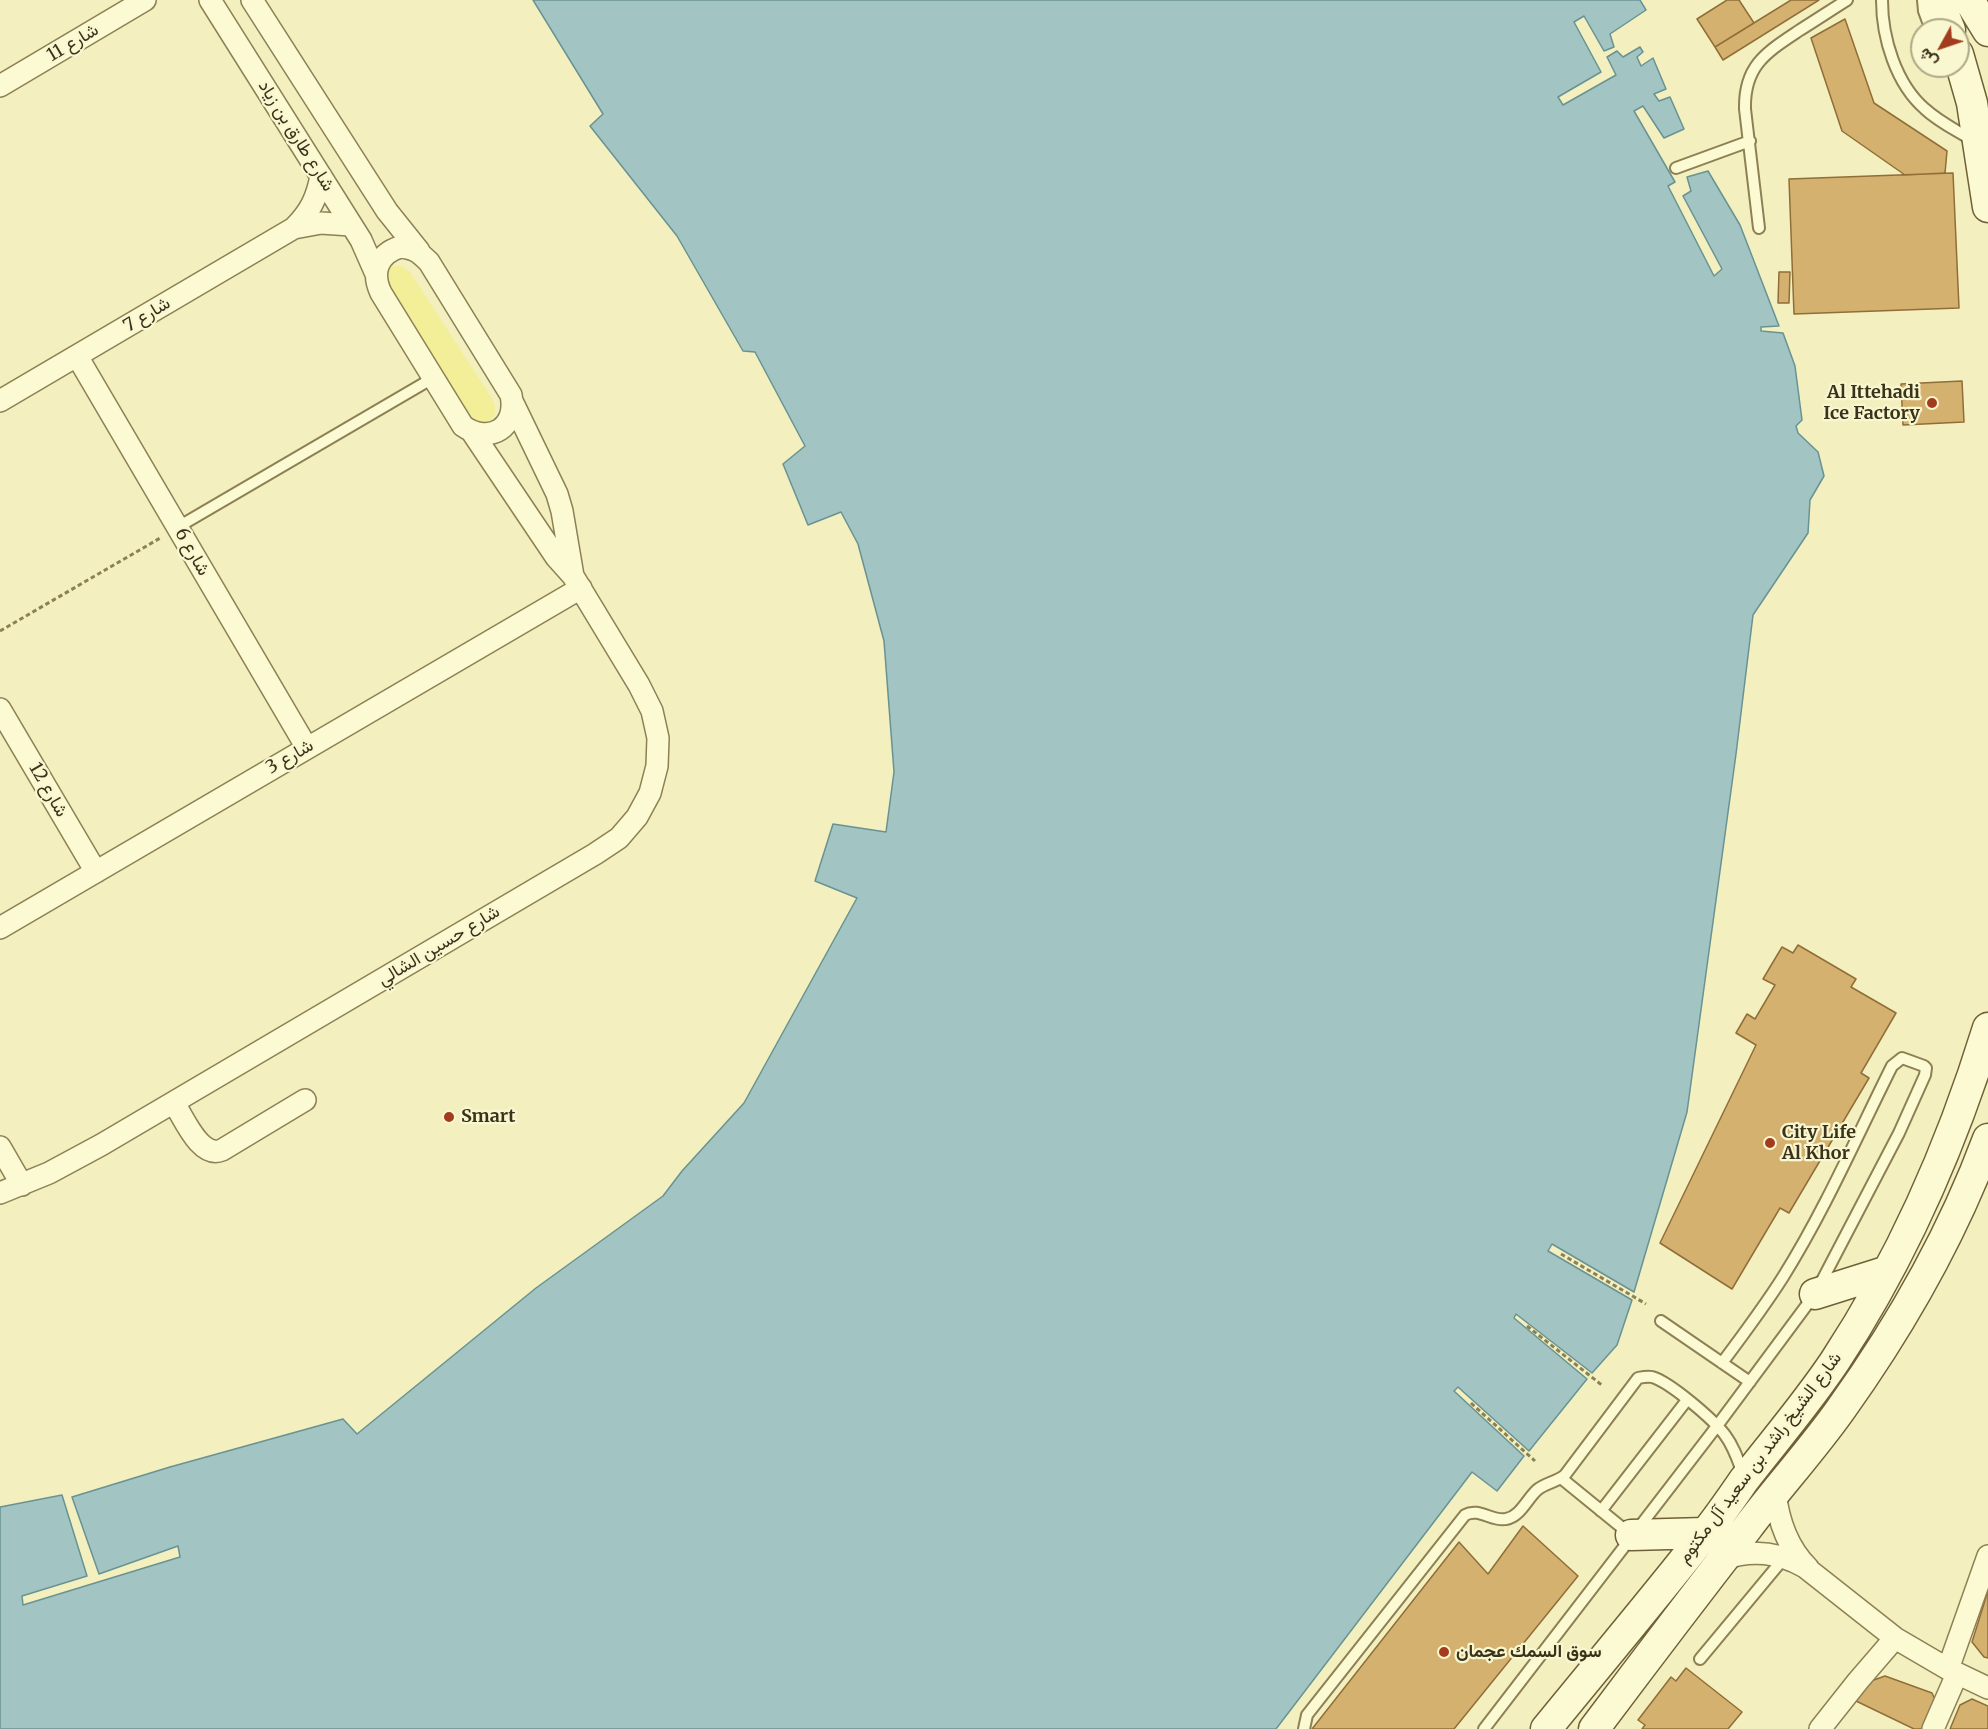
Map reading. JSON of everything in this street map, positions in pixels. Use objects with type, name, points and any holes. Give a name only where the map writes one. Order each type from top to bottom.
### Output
[{"type":"main road","points":[[1938,0],[1945,18]]},
{"type":"main road","points":[[1969,0],[1988,30]]},
{"type":"main road","points":[[1965,78],[1980,146],[1988,207]]},
{"type":"main road","name":"شارع الشيخ راشد بن سعيد آل مكتوم","points":[[1546,1729],[1706,1533],[1806,1403],[1846,1342],[1888,1271],[1911,1226],[1947,1143],[1988,1028]]},
{"type":"main road","name":"شارع الشيخ راشد بن سعيد آل مكتوم","points":[[1594,1729],[1723,1558],[1840,1410],[1899,1322],[1944,1242],[1988,1139]]},
{"type":"main road","points":[[1815,1294],[1888,1271]]},
{"type":"main road","points":[[1631,1535],[1706,1533]]},
{"type":"street","name":"شارع 11","points":[[0,86],[145,0]]},
{"type":"street","name":"شارع طارق بن زياد","points":[[254,1],[387,211],[429,262],[506,387],[513,403]]},
{"type":"street","name":"شارع طارق بن زياد","points":[[210,2],[351,225],[369,257],[381,293],[433,378]]},
{"type":"street","name":"شارع 7","points":[[294,228],[312,206],[321,176]]},
{"type":"street","name":"شارع 7","points":[[2,395],[77,356],[294,228],[321,223],[351,225]]},
{"type":"street","points":[[375,274],[383,256],[390,250],[400,247],[419,251]]},
{"type":"street","name":"شارع 6","points":[[77,356],[307,748]]},
{"type":"street","name":"شارع حسين الشالي","points":[[0,1193],[84,1155],[596,854],[618,838],[637,817],[650,793],[657,766],[658,738],[652,711],[639,685],[577,582],[552,552],[472,432],[463,426],[433,378]]},
{"type":"street","points":[[472,432],[482,435],[501,429],[508,422],[513,403]]},
{"type":"street","name":"شارع حسين الشالي","points":[[513,403],[557,494],[577,582]]},
{"type":"street","name":"شارع 3","points":[[0,928],[307,748],[577,582]]},
{"type":"street","name":"شارع 12","points":[[0,709],[96,872]]},
{"type":"street","points":[[174,1103],[200,1144],[206,1150],[214,1153],[305,1100]]},
{"type":"street","points":[[0,1147],[22,1185]]},
{"type":"street","points":[[1775,1491],[1784,1532],[1797,1555],[1815,1575]]},
{"type":"street","points":[[1723,1558],[1757,1552],[1793,1561],[1815,1575],[1895,1638],[1953,1672],[1988,1688]]},
{"type":"street","points":[[1933,1729],[1988,1556]]},
{"type":"street","points":[[1820,1729],[1895,1638]]},
{"type":"lane","points":[[1759,228],[1745,97],[1751,74],[1756,64],[1773,48],[1847,0]]},
{"type":"lane","points":[[1882,0],[1887,42],[1907,89],[1928,112],[1980,146]]},
{"type":"lane","points":[[1923,0],[1927,18]]},
{"type":"lane","points":[[1676,168],[1750,141]]},
{"type":"lane","points":[[178,527],[433,378]]},
{"type":"lane","points":[[1484,1729],[1717,1426],[1815,1294],[1899,1133],[1925,1075],[1926,1068],[1922,1065],[1902,1058],[1892,1066],[1850,1153],[1784,1275],[1722,1363]]},
{"type":"lane","points":[[1661,1321],[1750,1382]]},
{"type":"lane","points":[[1304,1729],[1307,1715],[1465,1515],[1473,1512],[1500,1520],[1510,1518],[1539,1488],[1562,1478],[1638,1378],[1649,1376],[1654,1378],[1687,1400],[1717,1426],[1731,1445],[1745,1480]]},
{"type":"lane","points":[[1601,1511],[1687,1400]]},
{"type":"lane","points":[[1562,1478],[1631,1535]]},
{"type":"lane","points":[[1700,1659],[1784,1558]]},
{"type":"path","points":[[0,631],[178,527]]},
{"type":"path","points":[[1561,1254],[1647,1304]]},
{"type":"path","points":[[1527,1326],[1603,1386]]},
{"type":"path","points":[[1471,1403],[1535,1461]]},
{"type":"sand","points":[[401,266],[410,272],[491,397],[495,415],[489,421],[471,422],[383,276],[389,268]]},
{"type":"water","points":[[533,0],[1640,0],[1646,10],[1610,34],[1614,47],[1604,51],[1584,16],[1574,22],[1601,72],[1558,97],[1563,105],[1616,75],[1607,57],[1617,51],[1623,57],[1640,47],[1643,52],[1637,57],[1641,66],[1653,58],[1666,89],[1654,94],[1659,101],[1670,97],[1684,129],[1664,138],[1643,106],[1634,111],[1675,182],[1668,186],[1714,276],[1722,269],[1683,196],[1691,191],[1687,177],[1708,171],[1740,225],[1779,326],[1761,327],[1761,331],[1783,333],[1795,366],[1802,420],[1796,426],[1798,433],[1818,452],[1824,476],[1810,500],[1808,533],[1753,615],[1687,1112],[1634,1292],[1552,1244],[1548,1251],[1632,1300],[1617,1345],[1592,1373],[1516,1314],[1514,1318],[1587,1379],[1529,1451],[1458,1387],[1454,1391],[1524,1456],[1497,1491],[1472,1472],[1276,1729],[0,1729],[0,1507],[62,1495],[87,1576],[22,1596],[23,1605],[180,1557],[178,1546],[99,1574],[72,1497],[343,1419],[357,1434],[536,1288],[663,1196],[682,1171],[744,1103],[857,898],[815,881],[833,824],[886,832],[894,772],[884,641],[858,544],[841,512],[808,525],[783,464],[805,446],[755,352],[743,351],[677,236],[590,126],[603,114]]},
{"type":"building","points":[[1727,0],[1739,0],[1754,23],[1715,47],[1697,19]]},
{"type":"building","points":[[1791,0],[1819,0],[1723,60],[1715,47]]},
{"type":"building","points":[[1845,19],[1874,103],[1947,151],[1945,173],[1905,175],[1842,131],[1811,38]]},
{"type":"building","points":[[1953,173],[1959,308],[1794,314],[1789,179]]},
{"type":"building","points":[[1779,272],[1790,272],[1789,303],[1778,303]]},
{"type":"building","name":"Al Ittehadi Ice Factory","points":[[1962,381],[1964,422],[1903,425],[1901,384]]},
{"type":"building","name":"City Life Al Khor","points":[[1798,945],[1856,979],[1851,987],[1896,1013],[1861,1073],[1869,1078],[1789,1213],[1780,1208],[1732,1289],[1660,1243],[1756,1045],[1736,1033],[1747,1014],[1755,1019],[1775,985],[1763,979],[1782,947],[1793,953]]},
{"type":"building","name":"سوق السمك عجمان","points":[[1523,1526],[1578,1576],[1454,1729],[1312,1729],[1459,1542],[1488,1574]]},
{"type":"building","points":[[1988,1591],[1988,1658],[1984,1657],[1972,1642]]},
{"type":"building","points":[[1686,1668],[1742,1712],[1728,1729],[1642,1729],[1645,1725],[1638,1720],[1671,1677],[1676,1681]]},
{"type":"building","points":[[1885,1676],[1932,1693],[1938,1706],[1928,1729],[1914,1729],[1856,1701],[1871,1681]]},
{"type":"building","points":[[1972,1699],[1988,1706],[1988,1729],[1950,1729],[1960,1705]]},
{"type":"place","name":"Al Ittehadi Ice Factory","points":[[1932,403]]},
{"type":"place","name":"Smart","points":[[449,1117]]},
{"type":"place","name":"City Life Al Khor","points":[[1770,1143]]},
{"type":"place","name":"سوق السمك عجمان","points":[[1444,1652]]}]
